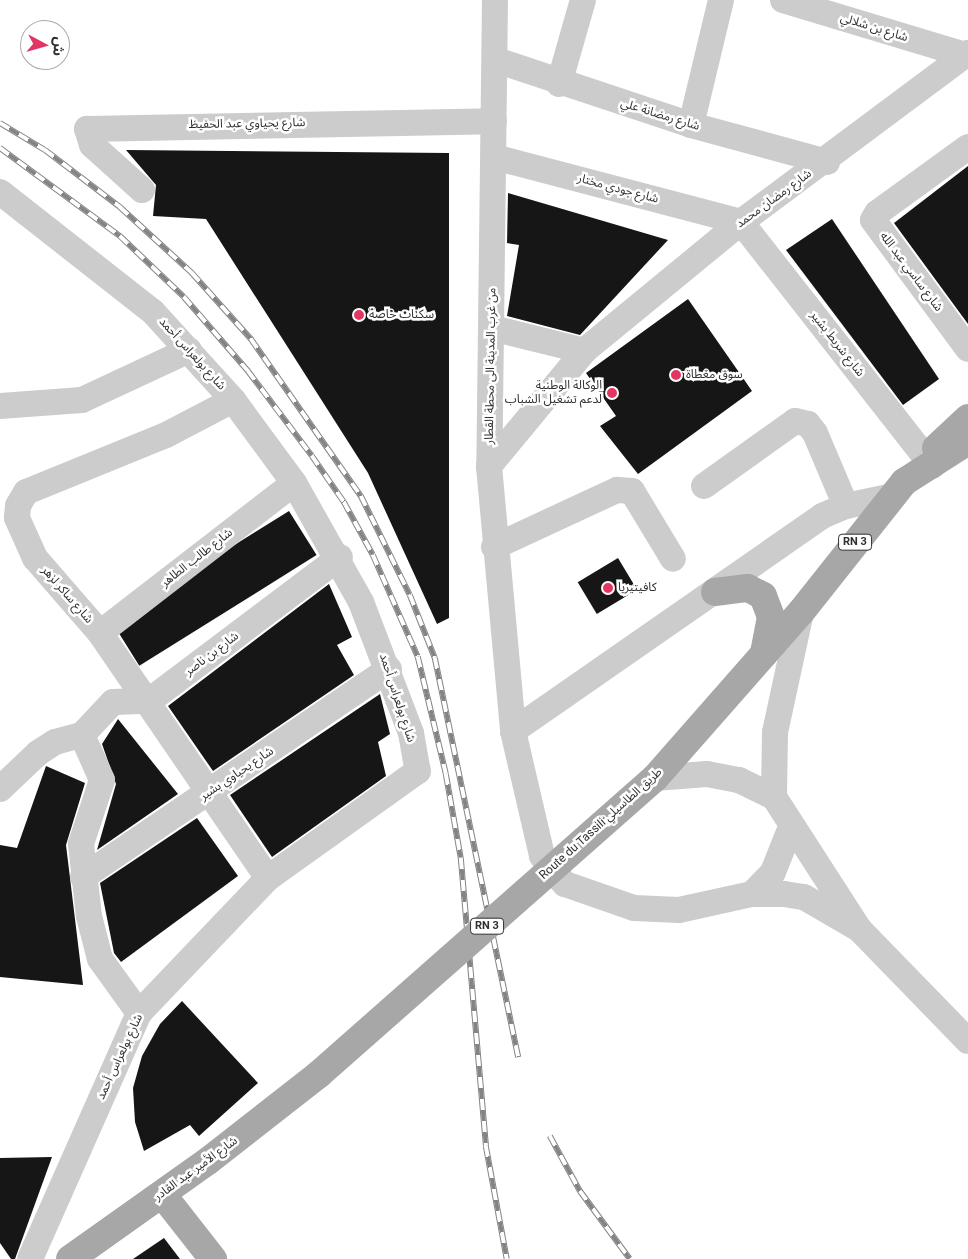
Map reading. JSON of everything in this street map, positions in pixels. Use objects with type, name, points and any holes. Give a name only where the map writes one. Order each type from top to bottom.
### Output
[{"type":"main road","name":"Route du Tassili;طريق الطاسيلي","points":[[318,1075],[655,778],[801,612],[893,496],[924,466],[968,418]]},
{"type":"main road","name":"Route du Tassili;طريق الطاسيلي","points":[[924,466],[968,441]]},
{"type":"main road","points":[[715,592],[748,588],[763,596],[771,617],[764,655]]},
{"type":"main road","name":"شارع الأمير عبد القادر","points":[[70,1259],[162,1194],[318,1075]]},
{"type":"main road","points":[[162,1194],[213,1259]]},
{"type":"street","name":"من غرب المدينة الى محطة القطار","points":[[495,0],[496,60],[490,466],[494,547],[513,730],[542,856],[565,884],[634,908],[679,910],[752,894],[804,897],[860,929]]},
{"type":"street","points":[[559,84],[583,0]]},
{"type":"street","points":[[691,125],[721,0]]},
{"type":"street","name":"شارع بن شلالي","points":[[783,0],[966,54]]},
{"type":"street","name":"شارع رمضان محمد","points":[[490,466],[584,351],[741,222],[827,162],[966,54]]},
{"type":"street","name":"شارع رمضانة علي","points":[[496,60],[559,84],[691,125],[827,162]]},
{"type":"street","name":"شارع يحياوي عبد الحفيظ","points":[[142,190],[92,145],[87,129],[494,121]]},
{"type":"street","name":"شارع ساسي عبد الله","points":[[968,147],[877,212],[873,220],[968,349]]},
{"type":"street","name":"شارع جودي مختار","points":[[494,157],[741,222]]},
{"type":"street","name":"شارع بولعراس أحمد","points":[[2,202],[153,312],[233,400],[294,483],[340,557],[389,669],[418,771],[268,878],[139,1012],[30,1259]]},
{"type":"street","name":"شارع شريط بشير","points":[[741,222],[924,466]]},
{"type":"street","points":[[492,328],[584,351]]},
{"type":"street","points":[[0,406],[82,400],[188,350]]},
{"type":"street","name":"شارع ساكر لزهر","points":[[233,400],[166,435],[26,492],[18,506],[22,532],[35,558],[100,633],[149,701],[209,794],[268,878]]},
{"type":"street","points":[[704,486],[795,421],[808,424],[815,433],[846,506]]},
{"type":"street","name":"شارع طالب الطاهر","points":[[100,633],[294,483]]},
{"type":"street","points":[[494,547],[618,490],[632,491],[673,559]]},
{"type":"street","points":[[513,730],[715,592],[764,554],[846,506],[893,496]]},
{"type":"street","name":"شارع بن ناصر","points":[[149,701],[340,557]]},
{"type":"street","points":[[801,612],[775,732],[774,797],[791,827],[860,929],[968,1041]]},
{"type":"street","name":"شارع يحياوي بشير","points":[[82,877],[209,794],[389,669]]},
{"type":"street","points":[[2,782],[55,742],[82,735],[113,702],[149,701]]},
{"type":"street","points":[[82,735],[102,780],[81,844],[82,877],[100,958],[139,1012]]},
{"type":"street","points":[[655,778],[707,774],[739,780],[774,797]]},
{"type":"street","points":[[752,894],[773,872],[791,827]]},
{"type":"building","name":"سكنات خاصة","points":[[126,150],[449,153],[449,618],[437,624],[368,473],[206,219],[153,216],[156,185]]},
{"type":"building","points":[[968,166],[968,324],[894,223]]},
{"type":"building","points":[[508,193],[668,240],[580,335],[507,316],[519,245],[507,243]]},
{"type":"building","points":[[832,219],[939,379],[903,405],[786,250]]},
{"type":"building","name":"سوق مغطاة","points":[[688,299],[752,391],[638,474],[600,426],[616,416],[586,373]]},
{"type":"building","points":[[289,511],[317,555],[139,666],[112,622]]},
{"type":"building","name":"كافيتيريا","points":[[618,558],[637,590],[597,614],[578,582]]},
{"type":"building","points":[[329,584],[352,637],[337,645],[354,675],[213,771],[168,706]]},
{"type":"building","points":[[380,694],[390,734],[378,742],[386,776],[272,857],[230,795]]},
{"type":"building","points":[[118,719],[178,794],[97,850],[116,784],[102,744]]},
{"type":"building","points":[[46,766],[85,783],[66,845],[83,985],[0,977],[0,845],[17,848]]},
{"type":"building","points":[[197,818],[238,876],[121,962],[114,953],[100,883]]},
{"type":"building","points":[[182,1001],[258,1083],[199,1136],[190,1125],[144,1151],[135,1122],[133,1088],[142,1056],[160,1024]]},
{"type":"building","points":[[52,1157],[15,1259],[11,1259],[0,1243],[0,1158]]},
{"type":"building","points":[[164,1238],[180,1259],[133,1259]]},
{"type":"railway","points":[[0,123],[45,150],[120,207],[192,273],[251,339],[361,496],[410,595],[435,658],[518,1057]]},
{"type":"railway","points":[[0,148],[120,236],[184,297],[248,371],[312,456],[344,502],[373,555],[418,657],[446,774],[461,858],[486,1146],[507,1259]]},
{"type":"railway","points":[[550,1136],[580,1191],[630,1259]]},
{"type":"place","name":"سكنات خاصة","points":[[359,315]]},
{"type":"place","name":"سوق مغطاة","points":[[676,375]]},
{"type":"place","name":"الوكالة الوطنية لدعم تشغيل الشباب","points":[[612,393]]},
{"type":"place","name":"كافيتيريا","points":[[608,588]]}]
